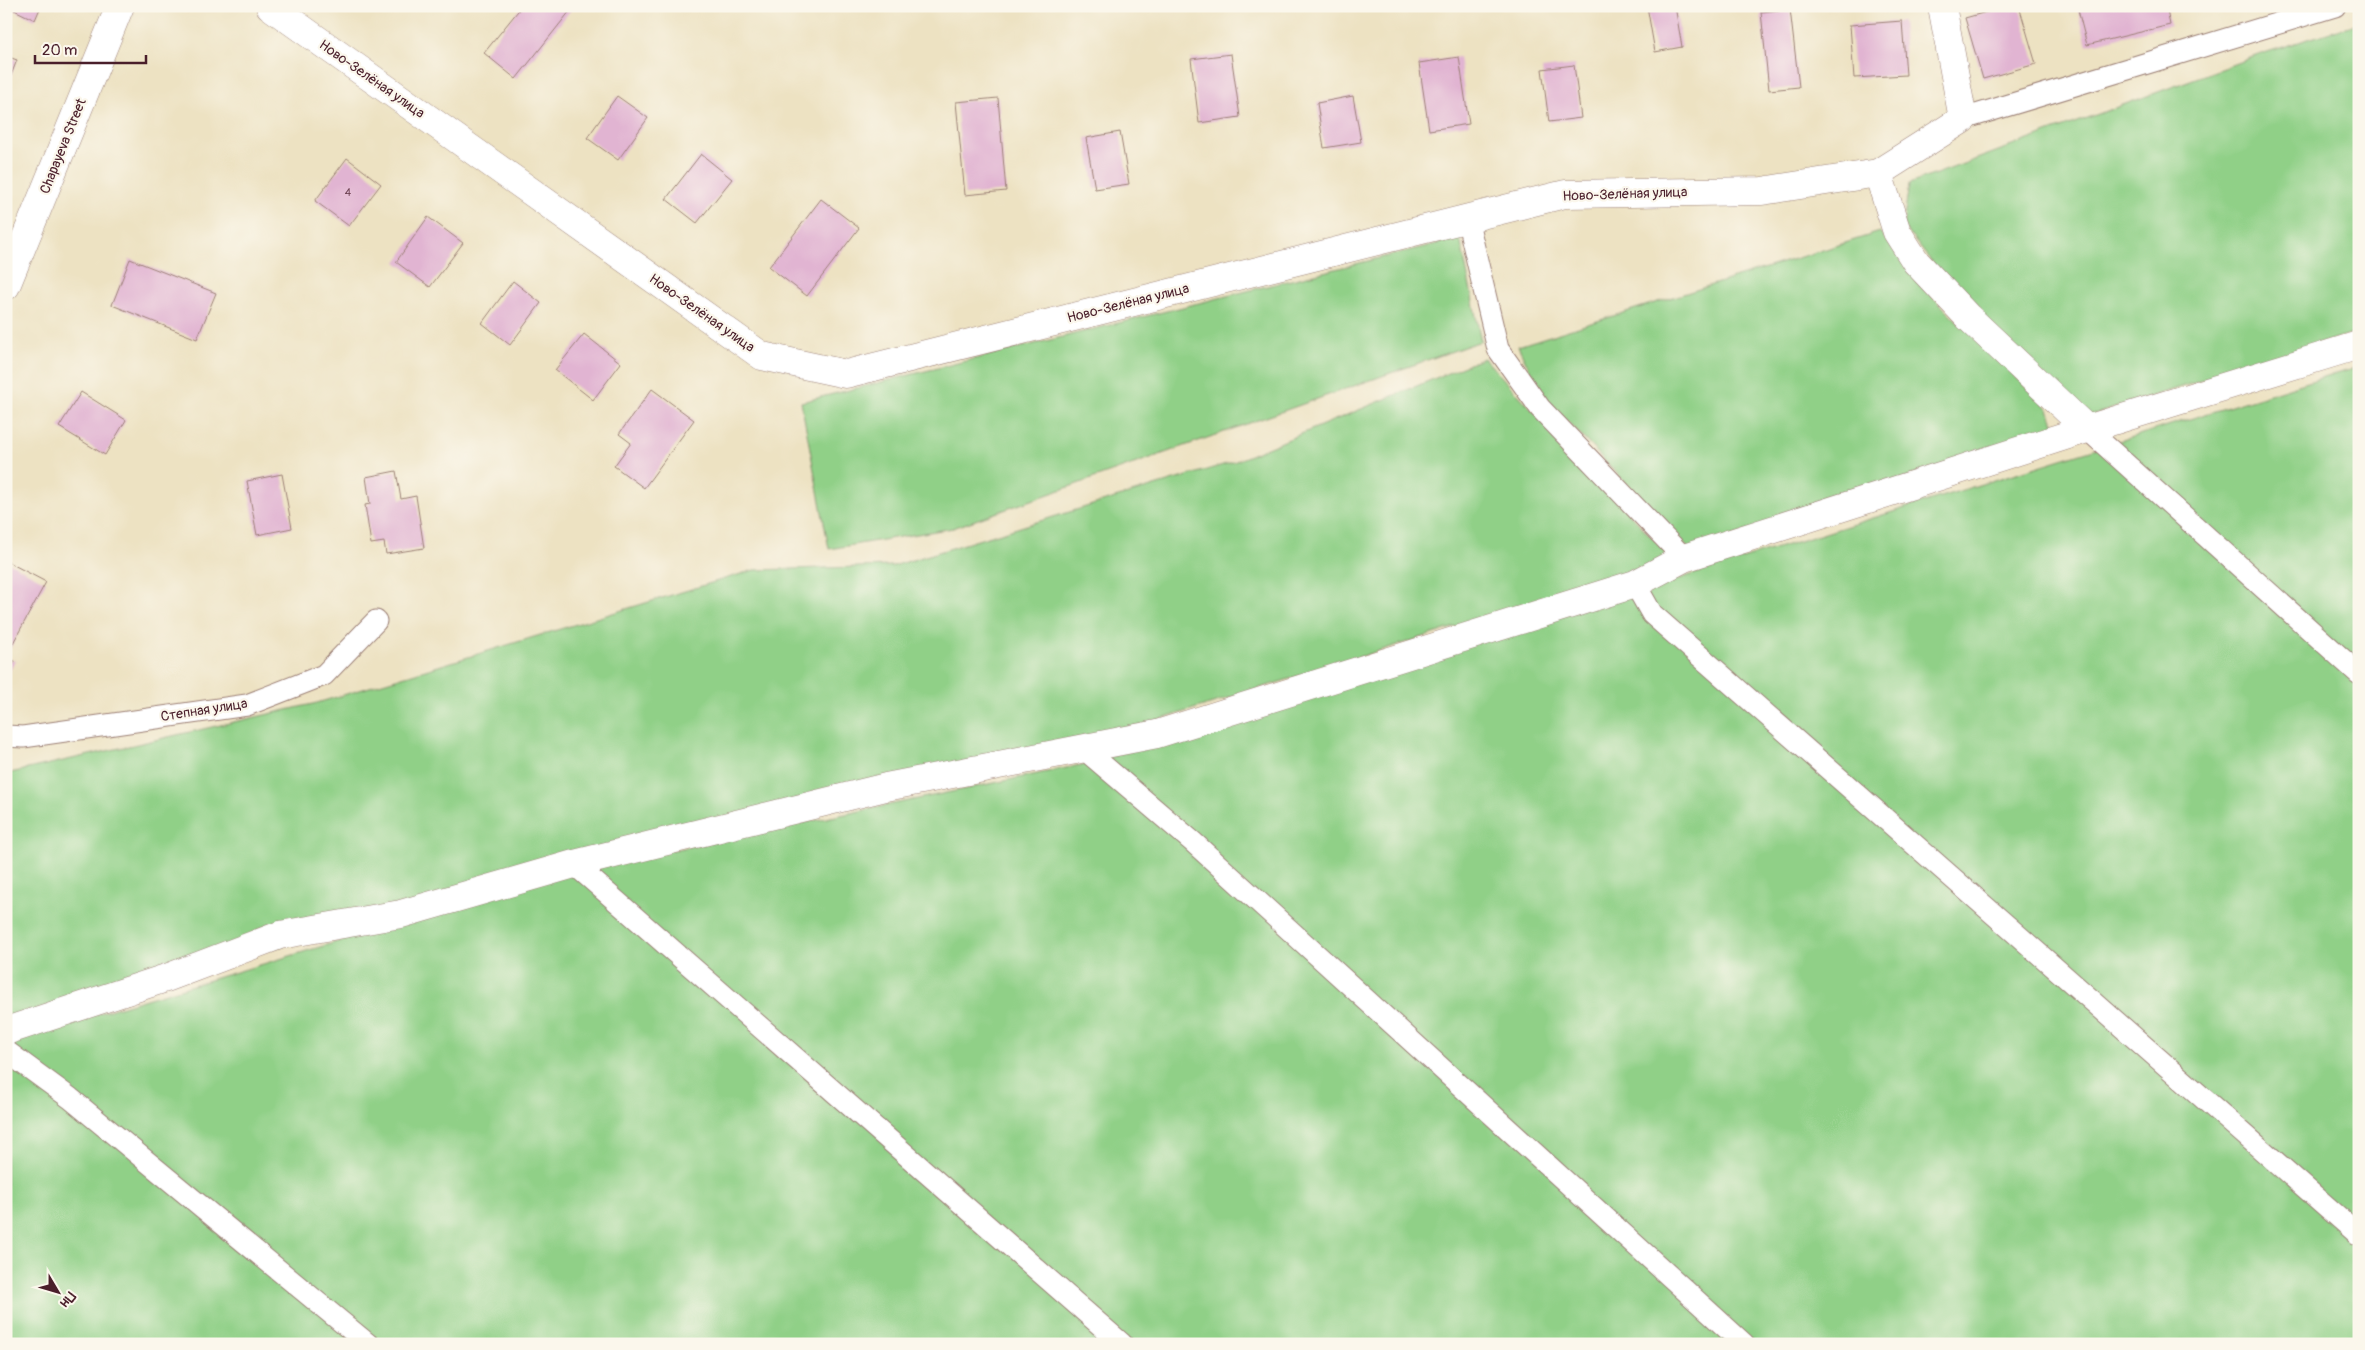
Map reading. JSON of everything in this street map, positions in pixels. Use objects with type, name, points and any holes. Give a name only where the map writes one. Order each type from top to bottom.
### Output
[{"type":"street","name":"Chapayeva Street","points":[[6,286],[120,6]]},
{"type":"street","name":"Ново-Зелёная улица","points":[[270,6],[762,356],[846,374],[1565,194],[1762,191],[1878,173],[1963,119]]},
{"type":"street","points":[[1942,6],[1963,119]]},
{"type":"street","points":[[1878,173],[1897,232],[1916,262],[1968,317],[2087,429]]},
{"type":"street","points":[[6,1031],[169,977],[280,935],[401,914],[574,864],[886,787],[1157,734],[1635,584],[1684,558],[2087,429],[2359,345]]},
{"type":"lane","points":[[1963,119],[2334,6]]},
{"type":"lane","points":[[1467,218],[1498,349],[1540,408],[1684,558]]},
{"type":"lane","points":[[2087,429],[2359,674]]},
{"type":"lane","points":[[1635,584],[1652,614],[2359,1235]]},
{"type":"lane","name":"Степная улица","points":[[6,736],[23,737],[247,705],[324,675],[376,621]]},
{"type":"lane","points":[[1084,749],[1193,842],[1744,1344]]},
{"type":"lane","points":[[574,864],[1122,1344]]},
{"type":"lane","points":[[6,1051],[70,1098],[368,1344]]},
{"type":"green space","points":[[2359,23],[2359,331],[2089,416],[1967,306],[1903,226],[1909,184],[2261,54]]},
{"type":"green space","points":[[1880,232],[1921,286],[2049,409],[2056,428],[1690,550],[1543,396],[1518,346]]},
{"type":"green space","points":[[1460,238],[1481,341],[953,528],[829,549],[801,402]]},
{"type":"green space","points":[[1484,358],[1672,559],[1149,723],[802,798],[6,1024],[6,774],[317,703],[754,570],[893,566],[1236,461]]},
{"type":"green space","points":[[2359,366],[2359,1344],[6,1344],[6,1041],[577,870],[1090,763]]},
{"type":"building","points":[[6,6],[41,6],[35,20]]},
{"type":"building","points":[[522,6],[574,6],[516,79],[484,53]]},
{"type":"building","points":[[1647,6],[1675,6],[1682,47],[1655,52]]},
{"type":"building","points":[[2008,6],[2019,6],[2036,64],[1983,79],[1965,18]]},
{"type":"building","points":[[2077,6],[2166,6],[2170,25],[2087,45]]},
{"type":"building","points":[[1790,9],[1799,87],[1769,90],[1761,12]]},
{"type":"building","points":[[1902,21],[1906,75],[1854,78],[1850,25]]},
{"type":"building","points":[[1231,54],[1240,117],[1199,123],[1191,59]]},
{"type":"building","points":[[6,56],[17,60],[6,88]]},
{"type":"building","points":[[1459,57],[1469,124],[1429,130],[1419,63]]},
{"type":"building","points":[[1574,65],[1581,118],[1549,122],[1542,69]]},
{"type":"building","points":[[617,96],[648,118],[618,160],[587,138]]},
{"type":"building","points":[[1353,96],[1361,142],[1324,148],[1317,103]]},
{"type":"building","points":[[998,98],[1006,191],[965,195],[956,102]]},
{"type":"building","points":[[1120,132],[1129,184],[1095,189],[1086,138]]},
{"type":"building","points":[[701,154],[732,179],[697,223],[666,199]]},
{"type":"building","points":[[347,158],[381,184],[349,226],[315,201]]},
{"type":"building","points":[[821,199],[859,228],[807,296],[769,267]]},
{"type":"building","points":[[428,217],[463,243],[430,287],[396,262]]},
{"type":"building","points":[[130,259],[216,293],[197,339],[112,305]]},
{"type":"building","points":[[513,281],[541,303],[510,345],[482,323]]},
{"type":"building","points":[[584,334],[621,363],[593,400],[555,370]]},
{"type":"building","points":[[652,389],[694,420],[644,488],[614,466],[631,443],[619,434]]},
{"type":"building","points":[[81,392],[126,420],[105,455],[59,427]]},
{"type":"building","points":[[396,471],[401,499],[416,496],[424,548],[386,554],[384,542],[371,544],[365,505],[370,504],[366,477]]},
{"type":"building","points":[[282,474],[292,528],[257,535],[247,481]]},
{"type":"building","points":[[6,561],[46,582],[6,656]]},
{"type":"building","points":[[6,657],[15,661],[6,678]]}]
